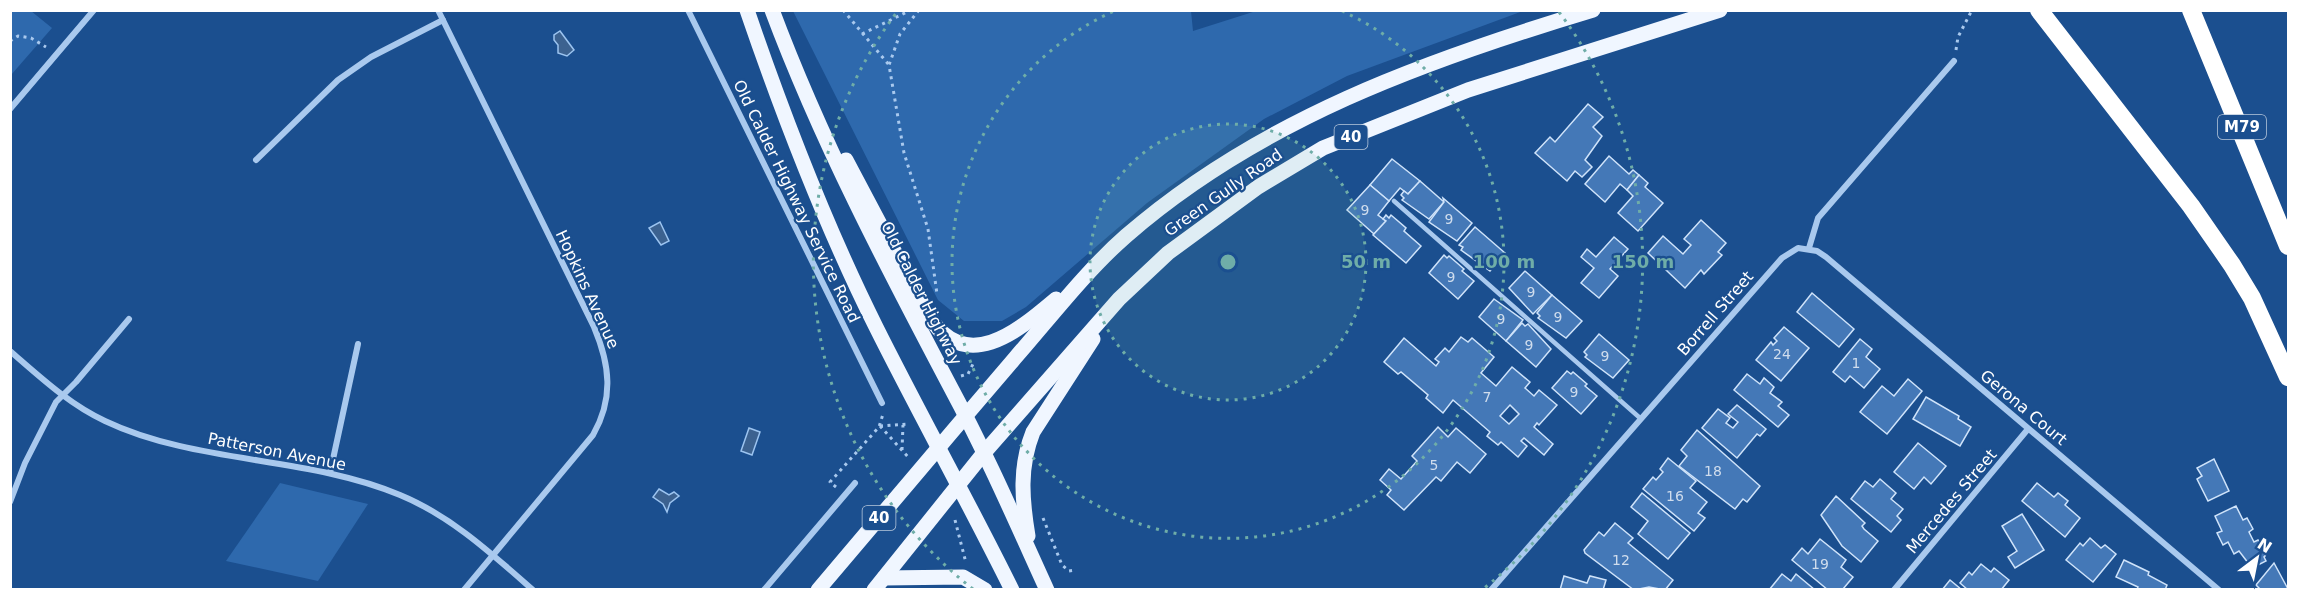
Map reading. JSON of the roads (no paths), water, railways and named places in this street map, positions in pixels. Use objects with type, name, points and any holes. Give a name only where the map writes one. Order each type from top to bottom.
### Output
[{"type":"highway","points":[[2039,10],[2191,206],[2232,265],[2252,298],[2289,377]]},
{"type":"highway","name":"M79","points":[[2191,10],[2289,246]]},
{"type":"main road","points":[[747,10],[783,113],[836,241],[876,327],[940,446],[1012,590]]},
{"type":"main road","name":"Old Calder Highway","points":[[772,10],[795,71],[867,225],[965,416],[1047,590]]},
{"type":"main road","name":"Green Gully Road","points":[[818,590],[965,416],[1100,264],[1124,238],[1170,201],[1284,127],[1337,101],[1507,36],[1593,10]]},
{"type":"main road","name":"Green Gully Road","points":[[879,584],[983,454],[1119,299],[1149,268],[1258,187],[1323,148],[1468,90],[1720,10]]},
{"type":"main road","points":[[795,71],[875,211],[928,315],[946,336],[970,345],[1000,340],[1034,318],[1100,264]]},
{"type":"main road","points":[[1031,555],[1022,497],[1028,445],[1043,417],[1119,299]]},
{"type":"main road","points":[[879,584],[963,577],[985,590]]},
{"type":"street","points":[[10,109],[94,10]]},
{"type":"street","name":"Hopkins Avenue","points":[[438,10],[594,327],[605,352],[609,372],[606,405],[593,435],[464,590]]},
{"type":"street","name":"Old Calder Highway Service Road","points":[[688,10],[882,403]]},
{"type":"street","points":[[256,160],[346,74],[371,57],[443,20]]},
{"type":"street","points":[[1809,248],[1818,218],[1954,61]]},
{"type":"street","name":"Borrell Street","points":[[1491,590],[1782,258],[1798,248],[1809,248]]},
{"type":"street","name":"Gerona Court","points":[[1809,248],[1826,257],[2219,590]]},
{"type":"street","points":[[10,502],[37,436],[56,402],[129,319]]},
{"type":"street","points":[[330,473],[358,344]]},
{"type":"street","name":"Patterson Avenue","points":[[10,351],[63,394],[106,422],[131,432],[203,449],[330,473],[401,495],[457,527],[533,590]]},
{"type":"street","name":"Mercedes Street","points":[[1894,590],[2028,429]]},
{"type":"street","points":[[765,590],[855,483]]},
{"type":"lane","points":[[1394,201],[1641,418]]}]
